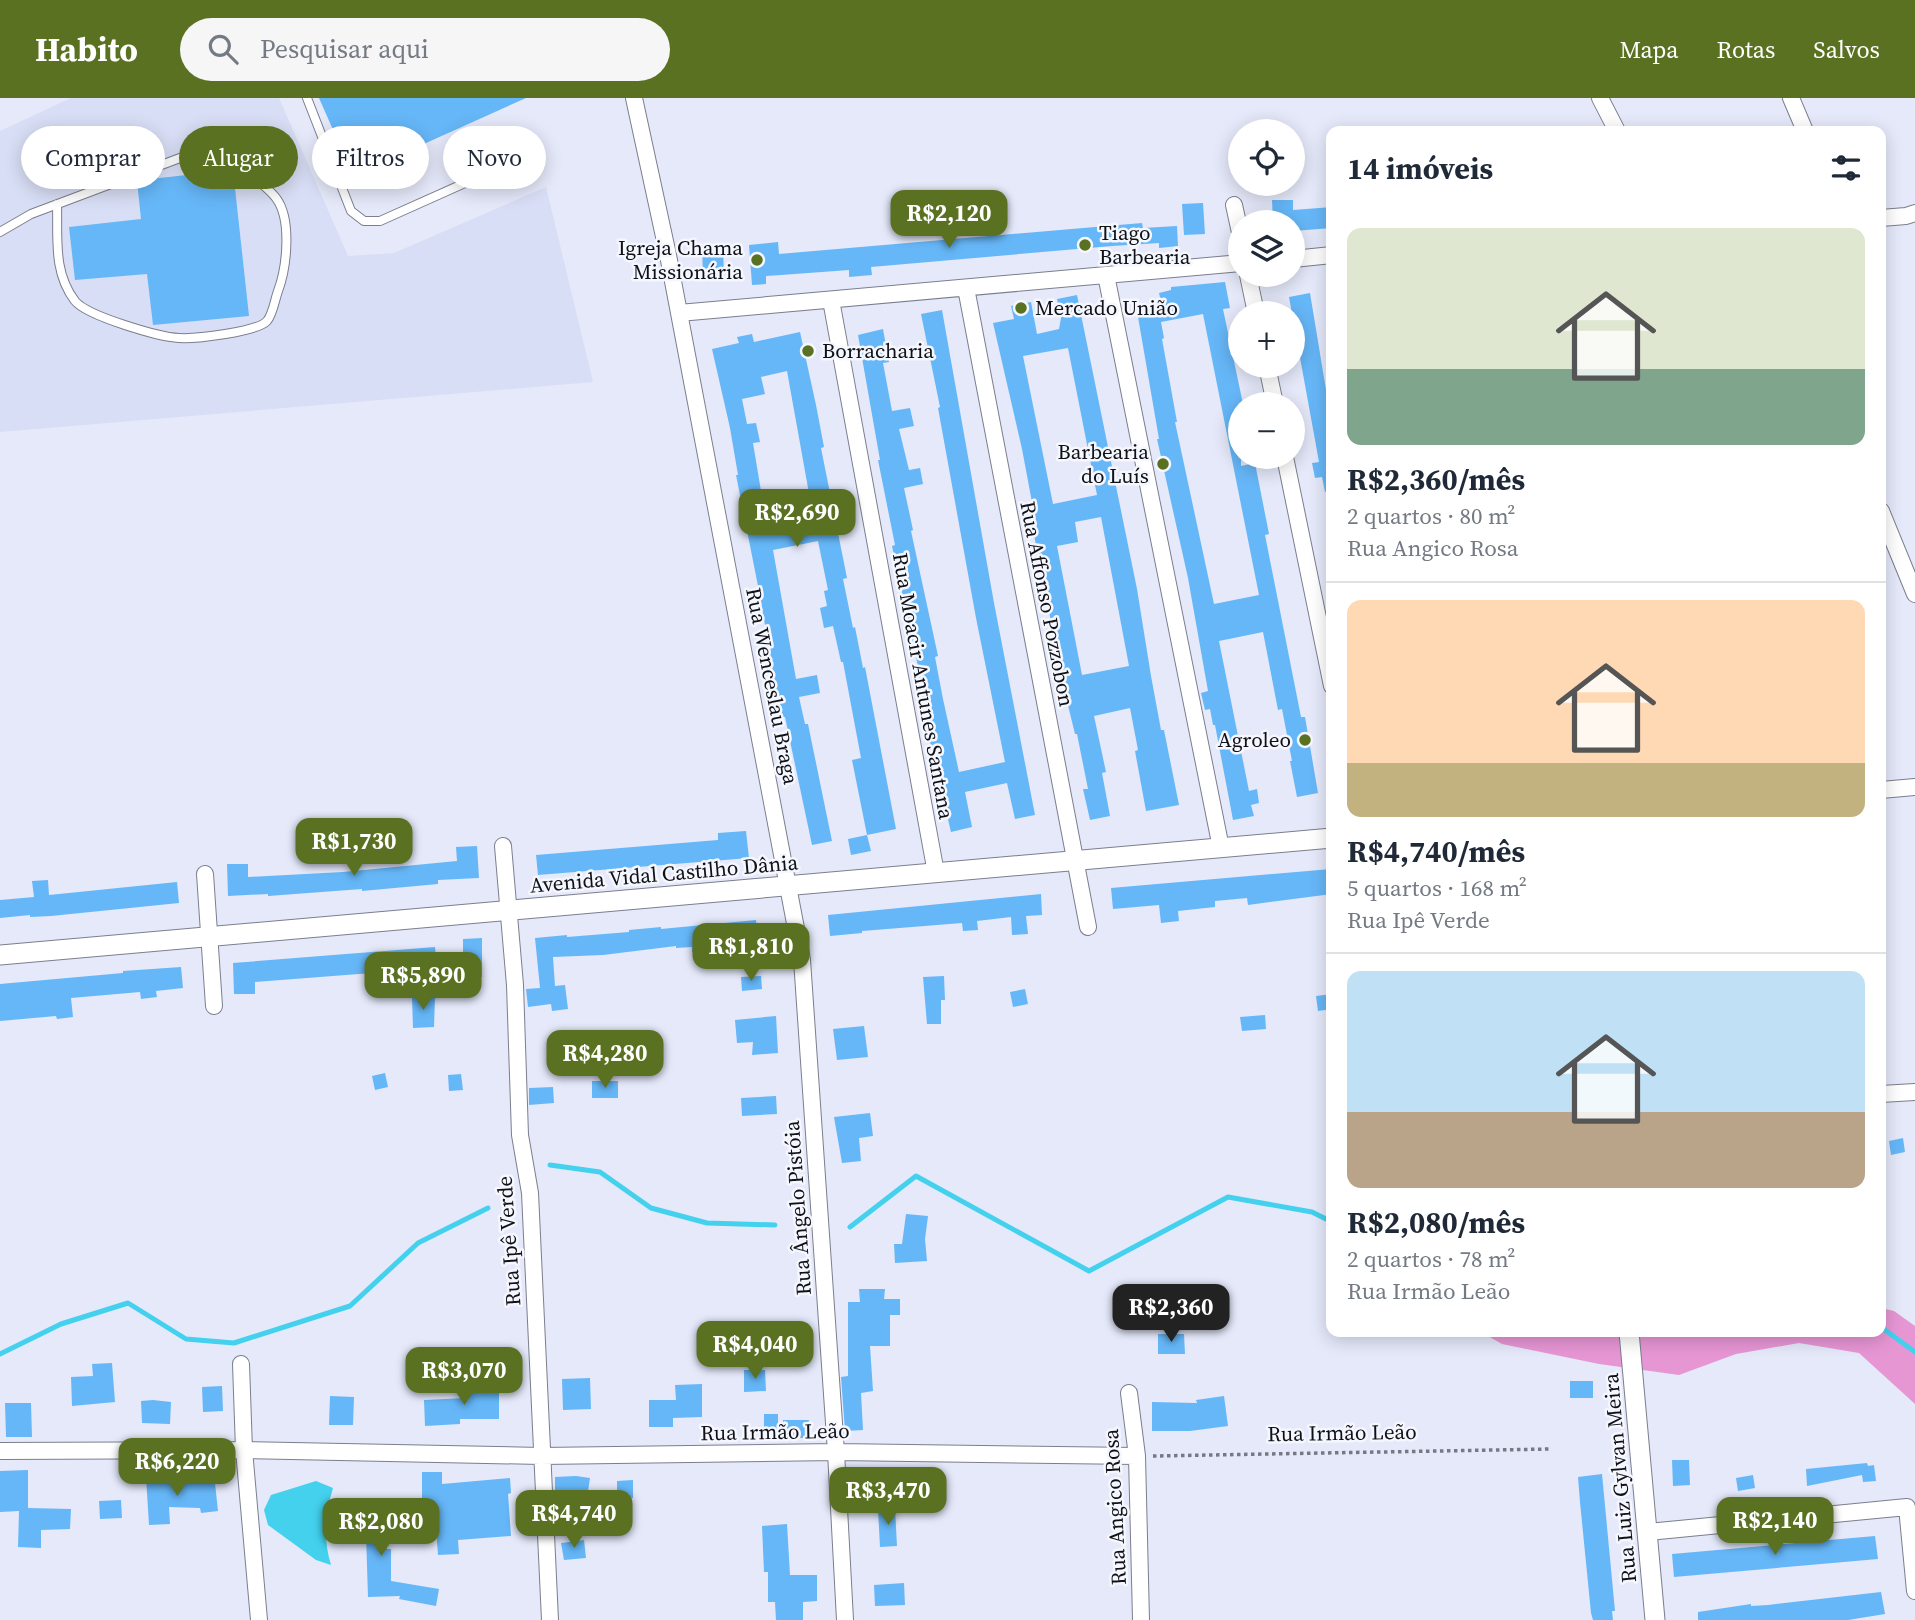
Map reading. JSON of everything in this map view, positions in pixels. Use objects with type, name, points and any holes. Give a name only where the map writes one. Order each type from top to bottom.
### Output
[{"type":"street","name":"Rua Wenceslau Braga","points":[[634,98],[668,255],[802,960]]},
{"type":"street","points":[[1600,98],[1614,126]]},
{"type":"street","points":[[1791,98],[1803,126]]},
{"type":"street","points":[[1234,205],[1235,210]]},
{"type":"street","points":[[1886,218],[1912,219]]},
{"type":"street","points":[[1305,257],[1326,255]]},
{"type":"street","points":[[679,313],[1228,264]]},
{"type":"street","points":[[1106,275],[1221,848]]},
{"type":"street","name":"Rua Affonso Pozzobon","points":[[966,288],[1088,927]]},
{"type":"street","name":"Rua Moacir Antunes Santana","points":[[831,300],[936,873]]},
{"type":"street","points":[[1287,469],[1326,657]]},
{"type":"street","points":[[1886,523],[1915,594]]},
{"type":"street","points":[[1886,790],[1915,787]]},
{"type":"street","name":"Avenida Vidal Castilho Dânia","points":[[0,956],[1326,839]]},
{"type":"street","name":"Rua Ipê Verde","points":[[503,846],[516,985],[520,1135],[530,1193],[550,1620]]},
{"type":"street","points":[[205,874],[214,1006]]},
{"type":"street","name":"Rua Ângelo Pistóia","points":[[802,960],[845,1620]]},
{"type":"street","points":[[1886,1094],[1915,1092]]},
{"type":"street","name":"Rua Luiz Gylvan Meira","points":[[1629,1337],[1655,1620]]},
{"type":"street","points":[[241,1364],[244,1450],[259,1620]]},
{"type":"street","name":"Rua Angico Rosa","points":[[1129,1393],[1136,1456],[1141,1620]]},
{"type":"street","name":"Rua Irmão Leão","points":[[0,1451],[244,1450],[541,1456],[836,1452],[1136,1456]]},
{"type":"street","points":[[1647,1532],[1908,1507],[1915,1591]]},
{"type":"lane","points":[[307,98],[351,211],[364,221],[380,221],[452,189]]},
{"type":"lane","points":[[0,232],[31,214],[57,204],[180,158],[201,154],[226,156],[275,196],[281,206],[288,251],[281,283],[267,320],[254,328],[179,338],[100,318],[78,305],[59,272],[57,204]]},
{"type":"path","name":"Rua Irmão Leão","points":[[1136,1456],[1551,1449]]},
{"type":"shaded area","points":[[71,98],[279,98],[291,126],[179,126],[179,189],[298,189],[298,142],[312,174],[312,189],[319,189],[348,256],[394,253],[546,187],[593,382],[0,432],[0,131]]},
{"type":"shaded area","points":[[1886,1309],[1894,1311],[1915,1326],[1915,1404],[1859,1353],[1799,1343],[1736,1354],[1679,1375],[1599,1364],[1502,1344],[1490,1337],[1886,1337]]},
{"type":"water","points":[[316,1481],[333,1488],[326,1526],[331,1565],[316,1560],[268,1525],[264,1510],[271,1495]]},
{"type":"building","points":[[319,98],[526,98],[464,126],[443,126],[443,135],[429,142],[429,126],[331,126]]},
{"type":"building","points":[[179,176],[179,189],[235,189],[249,316],[153,325],[147,274],[75,280],[69,227],[141,219],[138,189],[165,189],[165,177]]},
{"type":"building","points":[[1272,200],[1293,200],[1293,210],[1272,210]]},
{"type":"building","points":[[1203,203],[1205,234],[1184,235],[1182,204]]},
{"type":"building","points":[[1326,207],[1326,228],[1305,230],[1305,210],[1293,210]]},
{"type":"building","points":[[1142,223],[1143,228],[1177,226],[1178,246],[1159,248],[1159,243],[1112,246],[871,267],[872,275],[849,277],[849,270],[766,276],[766,284],[752,285],[749,245],[778,242],[779,254]]},
{"type":"building","points":[[723,245],[724,277],[703,278],[702,246]]},
{"type":"building","points":[[1225,282],[1229,301],[1228,308],[1223,309],[1228,333],[1228,378],[1238,378],[1240,392],[1228,392],[1228,439],[1203,314],[1161,322],[1175,422],[1214,604],[1259,595],[1234,469],[1256,469],[1269,534],[1265,535],[1301,717],[1305,717],[1318,793],[1297,797],[1282,709],[1278,710],[1263,632],[1219,641],[1249,791],[1257,789],[1259,803],[1251,805],[1254,816],[1233,820],[1215,725],[1210,709],[1205,710],[1201,693],[1208,691],[1188,578],[1157,439],[1137,311],[1162,306],[1159,293],[1171,290],[1171,287]]},
{"type":"building","points":[[1310,293],[1326,390],[1326,492],[1322,477],[1315,478],[1312,463],[1319,462],[1304,378],[1305,301],[1290,301],[1289,297]]},
{"type":"building","points":[[1077,295],[1137,589],[1161,730],[1164,730],[1179,805],[1146,811],[1130,708],[1094,716],[1106,772],[1102,773],[1110,816],[1090,820],[1083,789],[1088,789],[1077,734],[1065,693],[1034,535],[1038,534],[1022,449],[993,323],[1014,319],[1011,306],[1031,302],[1037,334],[1059,329],[1061,318],[1057,299]],"holes":[[[1068,348],[1097,495],[1053,504],[1023,356]],[[1101,517],[1129,666],[1082,675],[1057,546],[1078,542],[1075,522]]]},
{"type":"building","points":[[942,310],[1035,815],[1015,819],[1007,783],[965,792],[972,827],[951,832],[931,747],[917,672],[919,671],[892,546],[895,545],[858,335],[883,329],[889,362],[883,363],[892,411],[910,408],[914,426],[899,429],[909,470],[920,468],[923,484],[904,488],[959,772],[1005,762],[921,314]]},
{"type":"building","points":[[800,332],[847,578],[843,579],[863,668],[865,667],[896,829],[867,835],[852,760],[861,758],[843,662],[833,626],[824,628],[820,608],[827,606],[824,591],[828,590],[818,541],[773,550],[796,679],[817,675],[820,693],[799,697],[805,724],[808,724],[832,841],[812,845],[785,717],[782,717],[775,683],[736,475],[730,428],[712,349],[739,343],[737,337],[752,334],[754,342]],"holes":[[[787,371],[810,499],[764,509],[753,443],[760,442],[756,423],[747,424],[742,399],[765,394],[761,377]]]},
{"type":"building","points":[[746,831],[749,858],[538,875],[536,855],[718,840],[718,833]]},
{"type":"building","points":[[867,835],[871,851],[851,855],[848,839]]},
{"type":"building","points":[[477,846],[479,878],[438,880],[438,884],[362,891],[228,896],[227,864],[248,864],[248,877],[343,872],[457,861],[456,847]]},
{"type":"building","points":[[1326,869],[1326,895],[1248,905],[1247,898],[1215,901],[1215,907],[1178,911],[1179,921],[1161,923],[1159,905],[1113,909],[1111,888]]},
{"type":"building","points":[[48,880],[49,895],[177,882],[179,903],[51,916],[0,918],[0,900],[34,897],[32,881]]},
{"type":"building","points":[[1041,894],[1042,915],[1026,916],[1028,934],[1012,935],[1011,917],[977,921],[978,930],[963,931],[962,923],[830,936],[828,915]]},
{"type":"building","points":[[756,920],[758,941],[708,946],[709,951],[692,952],[692,947],[676,946],[603,955],[553,957],[555,986],[565,985],[568,1009],[552,1011],[551,1004],[528,1007],[526,989],[540,988],[535,938]]},
{"type":"building","points":[[482,938],[482,977],[463,977],[463,939]]},
{"type":"building","points":[[435,947],[437,968],[255,982],[255,994],[234,994],[233,963]]},
{"type":"building","points":[[181,967],[183,988],[156,991],[157,997],[141,999],[140,992],[71,998],[73,1017],[0,1021],[0,984]]},
{"type":"building","points":[[761,976],[762,989],[742,991],[741,977]]},
{"type":"building","points":[[944,976],[945,1000],[941,1000],[941,1024],[927,1024],[923,977]]},
{"type":"building","points":[[1025,989],[1028,1004],[1013,1007],[1010,992]]},
{"type":"building","points":[[1326,995],[1326,1010],[1318,1011],[1316,996]]},
{"type":"building","points":[[435,997],[434,1027],[413,1028],[412,998]]},
{"type":"building","points":[[1265,1015],[1266,1029],[1242,1031],[1240,1017]]},
{"type":"building","points":[[776,1016],[778,1053],[752,1055],[753,1042],[737,1043],[735,1020]]},
{"type":"building","points":[[864,1026],[868,1057],[837,1060],[833,1029]]},
{"type":"building","points":[[385,1073],[388,1087],[375,1090],[372,1076]]},
{"type":"building","points":[[461,1074],[463,1090],[449,1091],[448,1075]]},
{"type":"building","points":[[592,1081],[618,1081],[618,1098],[592,1098]]},
{"type":"building","points":[[553,1087],[554,1103],[529,1105],[529,1088]]},
{"type":"building","points":[[776,1096],[777,1114],[742,1116],[741,1098]]},
{"type":"building","points":[[870,1113],[873,1136],[859,1138],[861,1161],[842,1163],[834,1117]]},
{"type":"building","points":[[1903,1138],[1905,1152],[1891,1155],[1889,1141]]},
{"type":"building","points":[[906,1214],[928,1216],[925,1239],[927,1261],[895,1263],[894,1244],[902,1244]]},
{"type":"building","points":[[859,1289],[885,1289],[884,1299],[900,1299],[900,1315],[890,1315],[890,1346],[870,1346],[873,1391],[861,1393],[863,1430],[845,1431],[841,1377],[848,1376],[848,1302],[860,1302]]},
{"type":"building","points":[[1158,1334],[1184,1334],[1185,1354],[1158,1354]]},
{"type":"building","points":[[779,1352],[797,1352],[797,1366],[780,1367]]},
{"type":"building","points":[[112,1363],[115,1402],[72,1406],[71,1377],[93,1376],[92,1364]]},
{"type":"building","points":[[744,1370],[765,1370],[766,1391],[744,1392]]},
{"type":"building","points":[[590,1378],[591,1409],[563,1410],[562,1379]]},
{"type":"building","points":[[1570,1381],[1593,1381],[1593,1398],[1570,1398]]},
{"type":"building","points":[[702,1384],[702,1417],[673,1418],[673,1427],[649,1427],[649,1400],[676,1400],[675,1385]]},
{"type":"building","points":[[222,1386],[223,1411],[203,1412],[202,1387]]},
{"type":"building","points":[[465,1387],[499,1387],[499,1419],[460,1419],[460,1424],[425,1426],[424,1400],[465,1398]]},
{"type":"building","points":[[330,1396],[354,1397],[353,1425],[329,1425]]},
{"type":"building","points":[[1224,1396],[1228,1426],[1190,1431],[1152,1431],[1152,1402],[1197,1403],[1196,1400]]},
{"type":"building","points":[[141,1401],[171,1402],[170,1424],[142,1423]]},
{"type":"building","points":[[5,1403],[31,1403],[32,1437],[6,1437]]},
{"type":"building","points":[[764,1414],[778,1414],[778,1429],[764,1429]]},
{"type":"building","points":[[783,1420],[809,1420],[808,1438],[782,1438]]},
{"type":"building","points":[[1672,1460],[1689,1460],[1690,1485],[1673,1486]]},
{"type":"building","points":[[1867,1463],[1868,1466],[1874,1465],[1876,1481],[1863,1482],[1862,1475],[1807,1486],[1806,1469]]},
{"type":"building","points":[[28,1470],[28,1508],[71,1509],[70,1529],[41,1530],[41,1548],[18,1547],[19,1511],[0,1512],[0,1471]]},
{"type":"building","points":[[422,1472],[442,1472],[442,1484],[510,1478],[511,1493],[508,1494],[511,1536],[458,1540],[459,1554],[438,1555],[434,1502],[422,1503]]},
{"type":"building","points":[[1602,1474],[1615,1611],[1612,1611],[1613,1620],[1593,1620],[1591,1613],[1578,1477]]},
{"type":"building","points":[[167,1475],[167,1484],[215,1483],[218,1511],[201,1513],[200,1508],[169,1507],[170,1524],[149,1525],[146,1477]]},
{"type":"building","points":[[1753,1475],[1755,1488],[1738,1491],[1736,1478]]},
{"type":"building","points":[[555,1477],[590,1478],[587,1498],[574,1497],[574,1494],[555,1494]]},
{"type":"building","points":[[633,1480],[633,1498],[617,1499],[617,1481]]},
{"type":"building","points":[[121,1500],[122,1518],[100,1519],[99,1501]]},
{"type":"building","points":[[895,1508],[897,1546],[880,1547],[878,1509]]},
{"type":"building","points":[[362,1509],[362,1514],[384,1512],[387,1549],[391,1549],[391,1581],[439,1589],[436,1606],[399,1599],[400,1596],[368,1597],[366,1534],[339,1537],[336,1511]]},
{"type":"building","points":[[787,1524],[790,1575],[817,1575],[817,1601],[803,1602],[803,1620],[776,1620],[775,1602],[768,1602],[768,1572],[764,1572],[762,1526]]},
{"type":"building","points":[[1875,1536],[1878,1559],[1674,1577],[1672,1554]]},
{"type":"building","points":[[584,1540],[586,1558],[564,1560],[561,1543]]},
{"type":"building","points":[[904,1583],[905,1605],[875,1606],[874,1585]]},
{"type":"building","points":[[1881,1592],[1885,1614],[1848,1620],[1698,1620],[1698,1612],[1751,1604],[1768,1605]]},
{"type":"waterway","points":[[550,1165],[600,1172],[651,1208],[707,1223],[775,1225]]},
{"type":"waterway","points":[[850,1227],[916,1176],[1089,1271],[1228,1197],[1312,1212],[1326,1219]]},
{"type":"waterway","points":[[0,1354],[61,1324],[128,1303],[186,1339],[234,1343],[350,1306],[418,1243],[488,1208]]},
{"type":"waterway","points":[[1886,1331],[1915,1352]]},
{"type":"place","name":"Tiago Barbearia","points":[[1085,245]]},
{"type":"place","name":"Igreja Chama Missionária","points":[[757,260]]},
{"type":"place","name":"Mercado União","points":[[1021,308]]},
{"type":"place","name":"Borracharia","points":[[808,351]]},
{"type":"place","name":"Barbearia do Luís","points":[[1163,464]]},
{"type":"place","name":"Agroleo","points":[[1305,740]]}]
